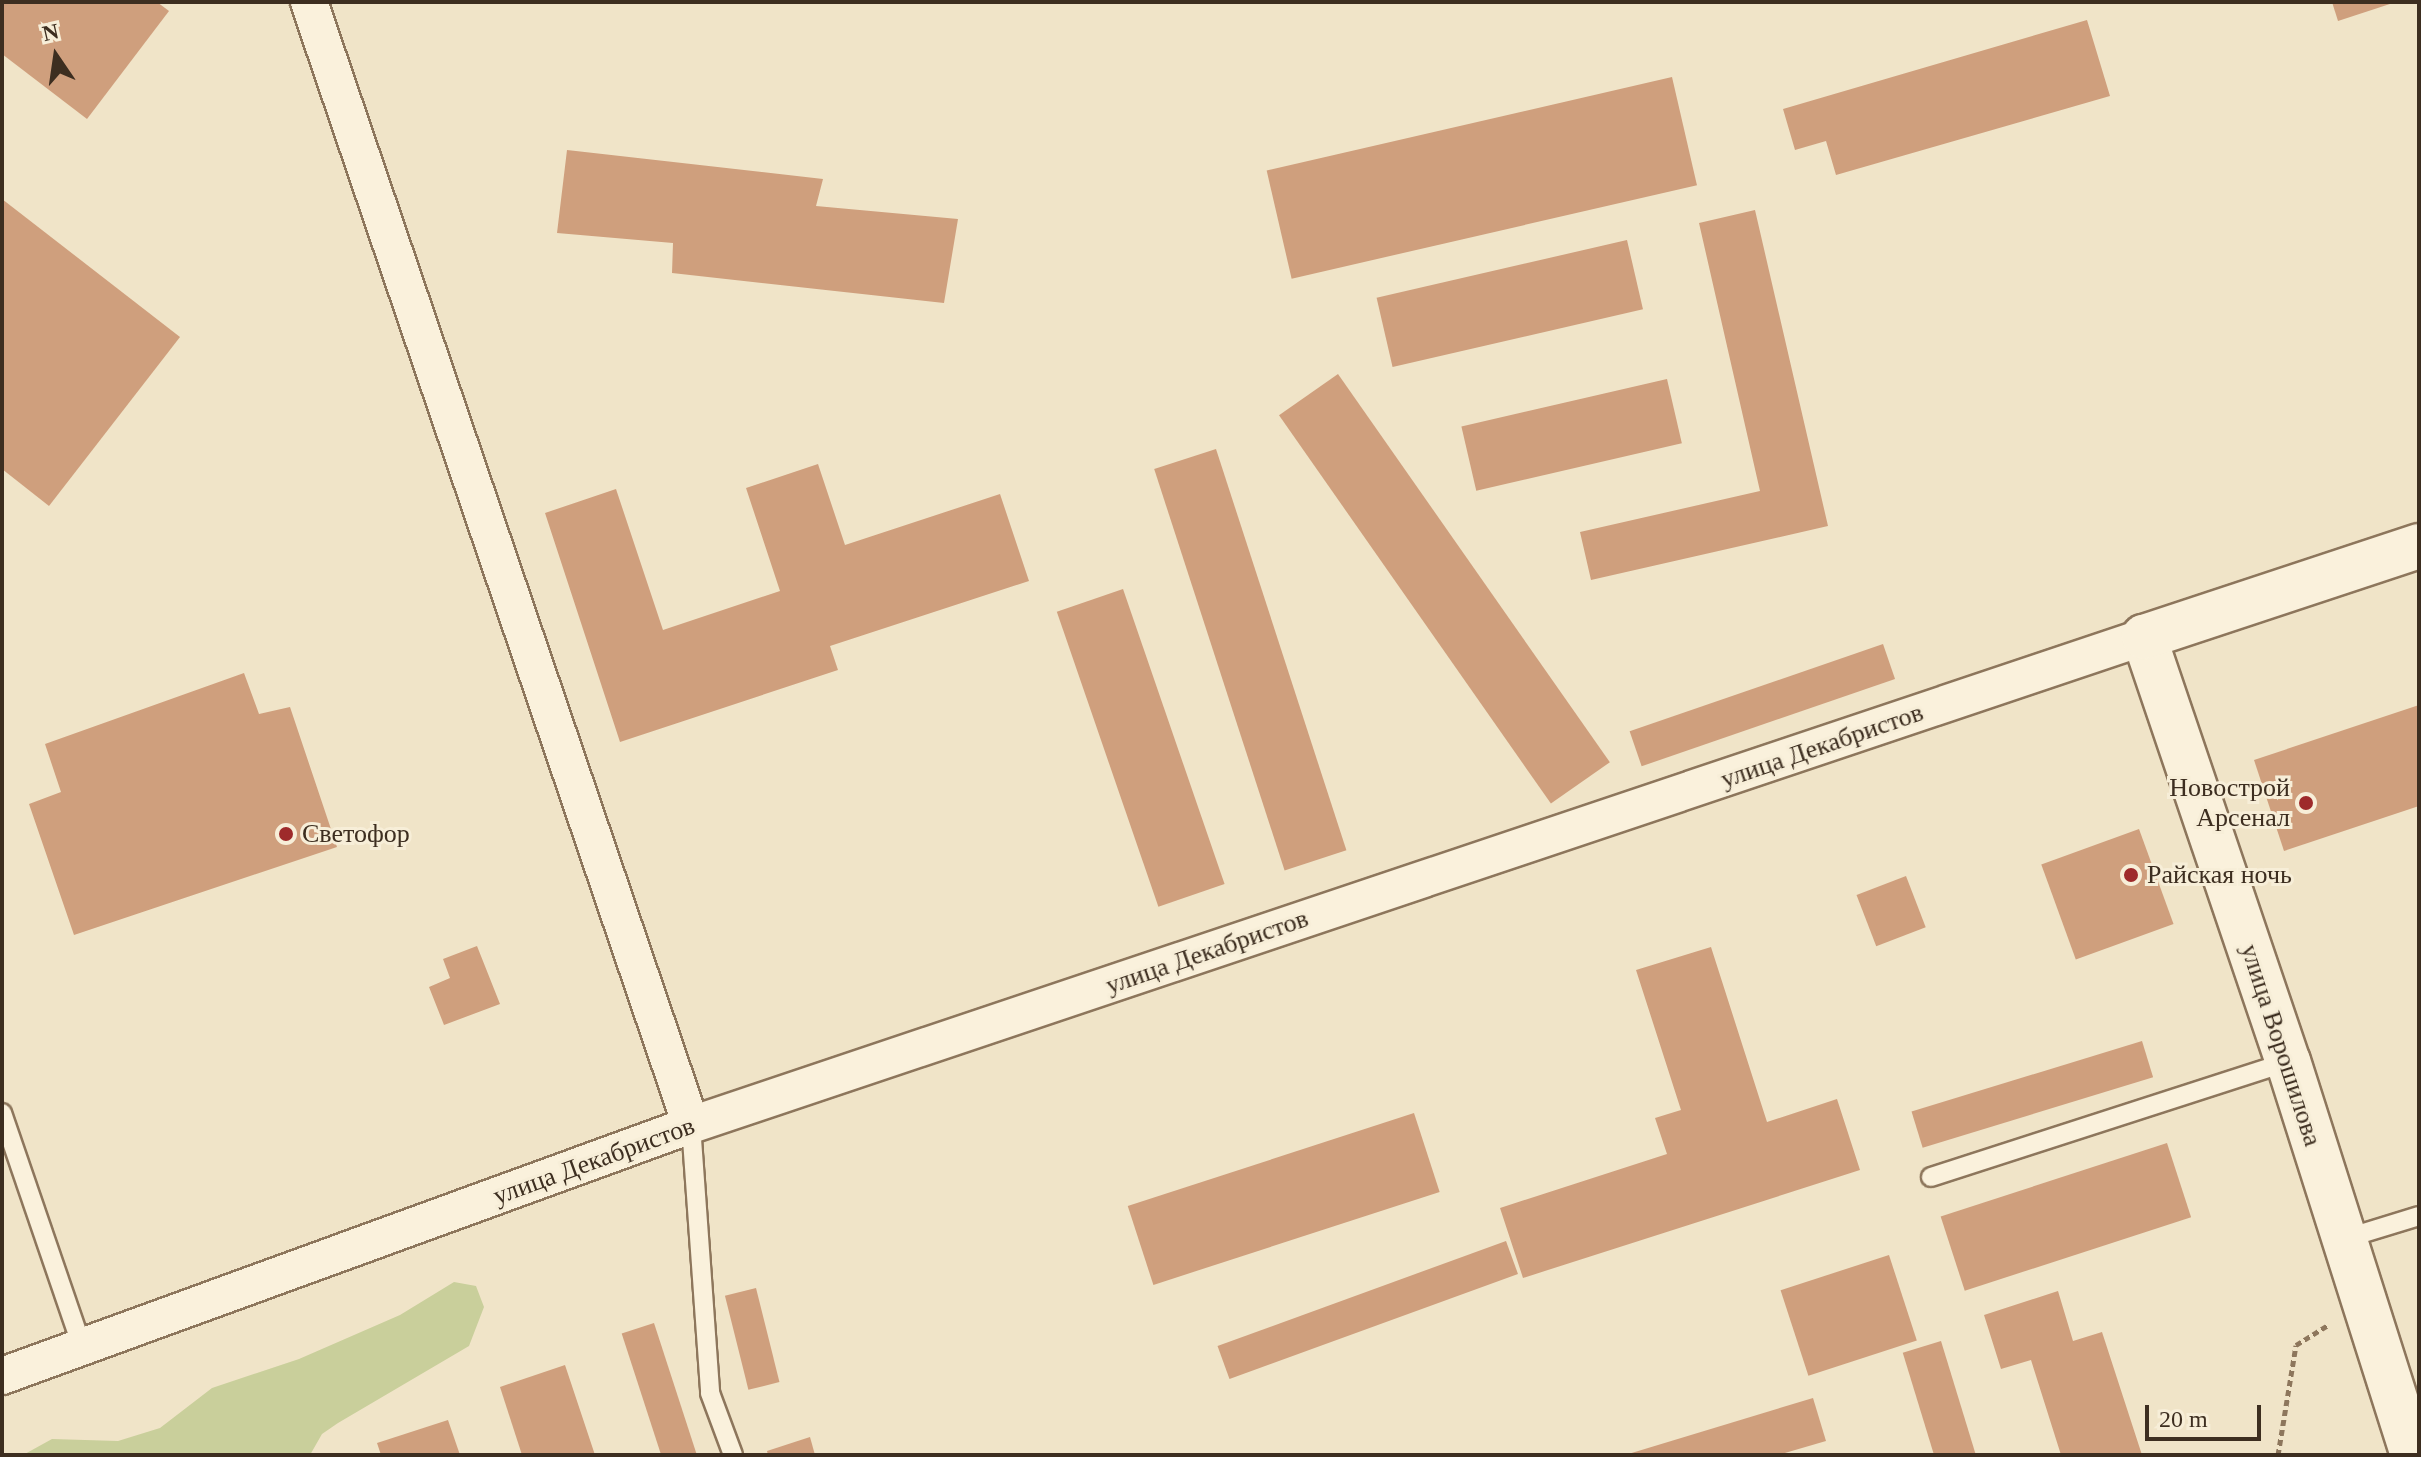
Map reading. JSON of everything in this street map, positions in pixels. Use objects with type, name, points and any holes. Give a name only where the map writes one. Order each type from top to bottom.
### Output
[{"type":"street","points":[[309,2],[691,1125]]},
{"type":"street","name":"улица Декабристов","points":[[2,1376],[691,1125],[2419,546]]},
{"type":"street","name":"улица Ворошилова","points":[[2144,637],[2288,1062],[2413,1455]]},
{"type":"lane","points":[[1931,1177],[2288,1062]]},
{"type":"lane","points":[[2,1113],[82,1346]]},
{"type":"lane","points":[[691,1125],[710,1393],[733,1455]]},
{"type":"lane","points":[[2344,1239],[2419,1216]]},
{"type":"path","points":[[2278,1455],[2296,1345],[2365,1303]]},
{"type":"green space","points":[[454,1282],[476,1286],[484,1307],[469,1346],[338,1423],[322,1434],[310,1455],[23,1455],[52,1439],[118,1441],[160,1428],[212,1388],[299,1359],[400,1315]]},
{"type":"building","points":[[2,2],[157,2],[169,11],[87,119],[2,54]]},
{"type":"building","points":[[2332,2],[2392,2],[2393,3],[2338,21]]},
{"type":"building","points":[[2087,20],[2110,96],[1836,175],[1826,141],[1795,150],[1783,109]]},
{"type":"building","points":[[1672,77],[1697,185],[1292,279],[1267,171]]},
{"type":"building","points":[[567,150],[823,179],[816,206],[958,219],[944,303],[672,273],[673,243],[557,233]]},
{"type":"building","points":[[2,199],[180,337],[49,506],[2,469]]},
{"type":"building","points":[[1755,210],[1828,526],[1591,580],[1580,532],[1760,491],[1699,223]]},
{"type":"building","points":[[1627,240],[1643,309],[1393,367],[1377,298]]},
{"type":"building","points":[[1338,374],[1610,762],[1551,804],[1279,415]]},
{"type":"building","points":[[1667,379],[1682,443],[1476,491],[1461,426]]},
{"type":"building","points":[[1216,449],[1346,850],[1285,870],[1154,469]]},
{"type":"building","points":[[818,464],[845,545],[1000,494],[1029,581],[830,646],[838,670],[620,742],[545,513],[616,489],[663,630],[780,591],[746,488]]},
{"type":"building","points":[[1123,589],[1225,884],[1158,907],[1057,612]]},
{"type":"building","points":[[1883,644],[1895,679],[1642,766],[1630,731]]},
{"type":"building","points":[[244,673],[259,714],[290,707],[337,847],[74,935],[29,804],[61,792],[45,744]]},
{"type":"building","points":[[2419,705],[2419,806],[2284,851],[2254,760]]},
{"type":"building","points":[[2139,829],[2174,924],[2076,959],[2041,865]]},
{"type":"building","points":[[1906,876],[1926,927],[1876,946],[1857,895]]},
{"type":"building","points":[[477,946],[500,1004],[444,1025],[429,987],[450,978],[443,959]]},
{"type":"building","points":[[1711,947],[1767,1122],[1837,1099],[1860,1170],[1523,1278],[1500,1208],[1667,1154],[1655,1118],[1681,1110],[1636,970]]},
{"type":"building","points":[[2142,1041],[2153,1077],[1923,1148],[1912,1111]]},
{"type":"building","points":[[1414,1113],[1440,1192],[1153,1285],[1128,1206]]},
{"type":"building","points":[[2167,1143],[2191,1217],[1965,1291],[1941,1217]]},
{"type":"building","points":[[1506,1241],[1518,1274],[1229,1379],[1218,1346]]},
{"type":"building","points":[[1889,1255],[1917,1341],[1808,1376],[1781,1290]]},
{"type":"building","points":[[756,1288],[779,1382],[748,1390],[725,1296]]},
{"type":"building","points":[[2058,1291],[2073,1341],[2102,1332],[2142,1455],[2061,1455],[2031,1360],[2001,1369],[1984,1315]]},
{"type":"building","points":[[654,1323],[697,1455],[661,1455],[622,1334]]},
{"type":"building","points":[[1941,1341],[1976,1455],[1934,1455],[1903,1353]]},
{"type":"building","points":[[565,1365],[595,1455],[522,1455],[500,1387]]},
{"type":"building","points":[[1813,1398],[1826,1441],[1778,1455],[1625,1455]]},
{"type":"building","points":[[448,1420],[460,1455],[381,1455],[377,1443]]},
{"type":"building","points":[[810,1437],[815,1455],[768,1455],[767,1451]]},
{"type":"place","name":"Новострой Арсенал","points":[[2306,803]]},
{"type":"place","name":"Светофор","points":[[286,834]]},
{"type":"place","name":"Райская ночь","points":[[2131,875]]}]
